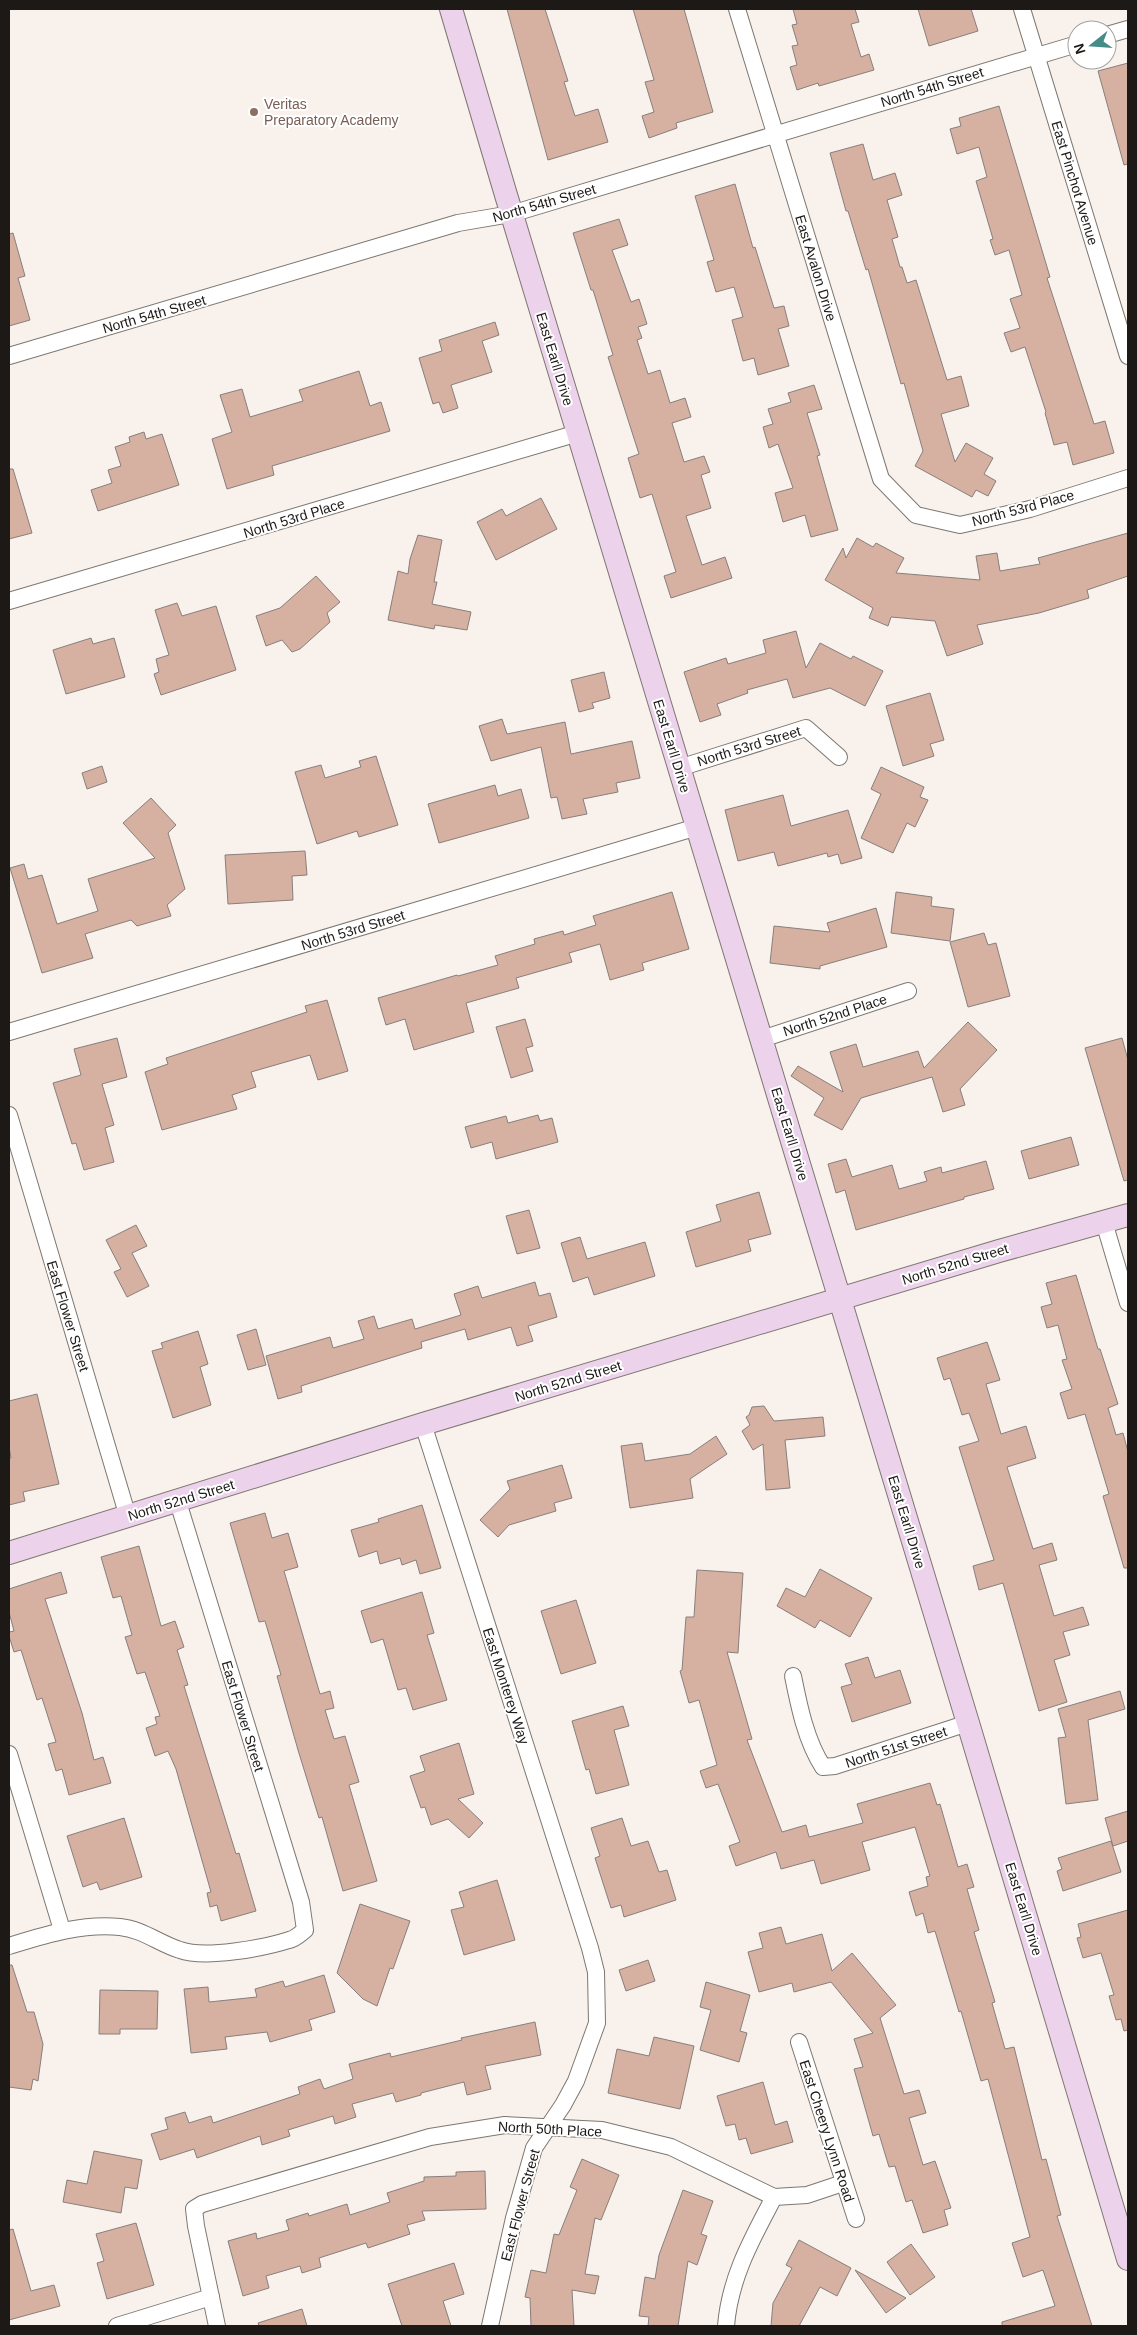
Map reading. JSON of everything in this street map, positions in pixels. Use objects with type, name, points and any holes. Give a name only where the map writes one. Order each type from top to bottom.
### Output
[{"type":"street","name":"East Earll Drive","points":[[451,9],[511,214],[762,1039],[1127,2252]]},
{"type":"street","name":"East Avalon Drive","points":[[737,9],[881,479],[916,515]]},
{"type":"street","name":"East Pinchot Avenue","points":[[1022,9],[1128,356]]},
{"type":"street","name":"North 54th Street","points":[[9,356],[458,223],[511,214],[1067,47]]},
{"type":"street","name":"North 53rd Place","points":[[9,600],[578,433]]},
{"type":"street","name":"North 53rd Place","points":[[916,515],[960,525],[1030,509],[1128,478]]},
{"type":"street","name":"North 53rd Street","points":[[679,768],[806,728],[839,757]]},
{"type":"street","name":"North 53rd Street","points":[[9,1032],[697,827]]},
{"type":"street","name":"North 52nd Place","points":[[762,1039],[908,991]]},
{"type":"street","name":"East Flower Street","points":[[9,1115],[128,1517]]},
{"type":"street","name":"North 52nd Street","points":[[9,1553],[178,1502],[423,1424],[999,1251],[1128,1215]]},
{"type":"street","points":[[1104,1222],[1128,1303]]},
{"type":"street","name":"East Monterey Way","points":[[423,1424],[590,1948]]},
{"type":"street","name":"East Flower Street","points":[[62,1930],[121,1926],[158,1939],[181,1951],[209,1953],[240,1951],[291,1940],[305,1930],[301,1902],[178,1502]]},
{"type":"street","name":"North 51st Street","points":[[793,1676],[799,1706],[816,1756],[823,1767],[835,1766],[968,1723]]},
{"type":"street","points":[[9,1754],[62,1930],[9,1946]]},
{"type":"street","name":"East Flower Street","points":[[490,2326],[514,2218],[534,2148],[576,2081],[597,2023],[596,1972],[590,1948]]},
{"type":"street","name":"East Cheery Lynn Road","points":[[799,2042],[856,2219]]},
{"type":"street","name":"North 50th Place","points":[[211,2297],[194,2209],[202,2204],[430,2138],[498,2126],[548,2126],[602,2130],[671,2147],[774,2196],[807,2195],[843,2183]]},
{"type":"street","points":[[726,2326],[728,2300],[744,2255],[774,2196]]},
{"type":"street","points":[[117,2326],[211,2297],[217,2326]]},
{"type":"building","points":[[507,9],[545,9],[568,81],[564,82],[575,116],[598,109],[608,142],[548,160]]},
{"type":"building","points":[[633,9],[684,9],[713,112],[676,123],[677,128],[649,138],[642,116],[654,112],[645,82],[654,80]]},
{"type":"building","points":[[793,9],[855,9],[859,22],[851,24],[861,57],[869,54],[874,70],[819,86],[818,83],[797,90],[790,67],[797,65],[792,46],[798,45],[792,25],[797,24]]},
{"type":"building","points":[[918,9],[971,9],[978,31],[929,46]]},
{"type":"building","points":[[1128,63],[1128,164],[1124,165],[1098,71],[1117,70],[1117,66]]},
{"type":"building","points":[[999,106],[1050,277],[1047,278],[1094,424],[1105,421],[1114,453],[1073,465],[1067,442],[1054,445],[1046,412],[1025,347],[1011,352],[1004,333],[1020,328],[1010,299],[1022,295],[1009,250],[995,255],[990,240],[993,239],[976,181],[987,177],[979,147],[957,154],[950,129],[961,126],[959,118]]},
{"type":"building","points":[[863,144],[873,180],[895,173],[902,195],[887,200],[898,237],[892,239],[900,267],[902,267],[907,283],[916,280],[947,380],[961,376],[969,406],[941,414],[955,462],[966,443],[993,458],[984,474],[996,481],[988,496],[976,490],[972,497],[915,466],[923,451],[904,383],[901,384],[868,269],[866,270],[848,211],[846,211],[830,153]]},
{"type":"building","points":[[735,184],[753,248],[755,247],[774,308],[784,306],[789,326],[778,329],[789,366],[758,375],[754,358],[743,361],[732,320],[743,317],[734,287],[716,292],[707,262],[714,260],[695,196]]},
{"type":"building","points":[[619,219],[628,245],[612,250],[631,302],[639,299],[647,324],[638,327],[642,338],[637,340],[648,374],[660,370],[670,403],[685,398],[691,417],[672,423],[684,462],[704,456],[710,472],[701,475],[711,508],[686,516],[702,565],[725,557],[732,578],[671,598],[664,576],[676,572],[652,494],[640,498],[628,458],[639,454],[608,357],[613,355],[573,233]]},
{"type":"building","points":[[13,233],[25,276],[18,278],[30,320],[9,326],[9,234]]},
{"type":"building","points":[[495,322],[499,335],[482,341],[492,372],[451,385],[458,408],[443,413],[439,402],[433,404],[419,358],[442,351],[439,340]]},
{"type":"building","points":[[359,371],[370,406],[381,402],[390,431],[272,466],[274,475],[227,489],[212,439],[232,432],[220,395],[242,389],[250,417],[303,401],[299,390]]},
{"type":"building","points":[[814,385],[822,409],[807,413],[820,455],[817,456],[838,530],[811,537],[805,515],[783,522],[775,493],[793,488],[778,444],[769,448],[763,427],[773,424],[768,409],[791,402],[788,393]]},
{"type":"building","points":[[144,432],[146,439],[162,434],[179,485],[98,511],[91,490],[112,483],[108,470],[121,466],[115,447],[130,442],[129,437]]},
{"type":"building","points":[[9,469],[13,469],[32,533],[9,539]]},
{"type":"building","points":[[541,498],[557,529],[496,560],[477,522],[502,509],[506,516]]},
{"type":"building","points":[[1128,533],[1128,576],[1087,590],[1089,598],[1039,613],[977,625],[983,644],[947,656],[935,621],[891,617],[888,626],[869,618],[873,608],[825,580],[843,548],[846,558],[857,538],[873,547],[876,543],[904,558],[896,573],[980,580],[976,556],[997,553],[1000,571],[1040,564],[1038,558]]},
{"type":"building","points":[[418,535],[442,540],[434,582],[437,582],[432,604],[471,612],[467,630],[435,625],[434,629],[388,620],[398,571],[408,574],[410,559]]},
{"type":"building","points":[[316,576],[340,602],[327,613],[330,622],[300,649],[292,652],[282,640],[266,646],[256,616],[280,608]]},
{"type":"building","points":[[177,603],[182,616],[216,606],[236,670],[161,695],[154,674],[159,672],[156,659],[169,655],[155,610]]},
{"type":"building","points":[[796,631],[806,668],[820,643],[851,659],[853,656],[883,671],[865,706],[830,688],[793,698],[787,679],[747,690],[748,693],[717,704],[721,715],[700,722],[684,672],[726,658],[728,664],[766,653],[763,640]]},
{"type":"building","points":[[91,638],[93,644],[114,638],[125,677],[66,694],[53,650]]},
{"type":"building","points":[[604,672],[610,698],[592,703],[594,708],[579,712],[571,680]]},
{"type":"building","points":[[930,693],[944,740],[930,744],[934,756],[903,766],[886,706]]},
{"type":"building","points":[[502,719],[507,734],[565,722],[571,754],[632,741],[640,778],[616,783],[618,792],[583,799],[587,814],[562,819],[557,797],[551,798],[541,747],[491,761],[479,726]]},
{"type":"building","points":[[376,756],[398,825],[359,837],[357,831],[317,844],[295,772],[321,765],[325,778],[361,767],[359,761]]},
{"type":"building","points":[[102,766],[107,782],[87,789],[82,773]]},
{"type":"building","points":[[881,767],[924,787],[920,797],[928,800],[915,827],[907,823],[893,853],[861,838],[881,794],[871,789]]},
{"type":"building","points":[[495,785],[498,796],[521,789],[529,818],[439,843],[428,804]]},
{"type":"building","points":[[783,795],[791,826],[848,810],[862,858],[841,864],[838,854],[828,857],[827,853],[778,866],[774,852],[738,861],[725,810]]},
{"type":"building","points":[[151,798],[176,825],[168,833],[185,889],[167,905],[171,916],[137,926],[131,920],[85,934],[93,958],[42,973],[10,868],[24,864],[28,879],[42,875],[57,924],[98,911],[88,879],[155,858],[123,823]]},
{"type":"building","points":[[305,851],[307,875],[292,876],[293,900],[228,904],[225,855]]},
{"type":"building","points":[[672,892],[689,949],[642,963],[644,970],[610,980],[600,944],[569,953],[572,962],[516,978],[519,988],[466,1003],[474,1032],[414,1050],[405,1019],[386,1025],[378,998],[498,965],[495,956],[535,944],[534,939],[563,931],[564,935],[596,925],[593,916]]},
{"type":"building","points":[[896,892],[932,897],[931,906],[954,909],[950,941],[891,933]]},
{"type":"building","points":[[876,908],[887,947],[820,966],[820,969],[770,963],[774,926],[830,932],[827,923]]},
{"type":"building","points":[[984,933],[988,945],[996,943],[1010,996],[968,1007],[950,942]]},
{"type":"building","points":[[327,1000],[348,1071],[318,1080],[310,1055],[251,1072],[256,1087],[232,1095],[237,1109],[162,1130],[145,1072],[168,1064],[166,1058],[307,1012],[305,1006]]},
{"type":"building","points":[[525,1019],[533,1046],[526,1048],[533,1071],[511,1078],[496,1027]]},
{"type":"building","points":[[968,1022],[997,1050],[960,1089],[965,1105],[943,1112],[932,1077],[861,1098],[842,1130],[814,1115],[824,1098],[791,1076],[798,1066],[843,1092],[830,1052],[856,1044],[863,1067],[918,1051],[924,1068]]},
{"type":"building","points":[[117,1038],[127,1077],[102,1084],[114,1125],[105,1128],[114,1162],[84,1170],[76,1143],[72,1144],[53,1083],[81,1075],[74,1049]]},
{"type":"building","points":[[1122,1038],[1128,1060],[1128,1180],[1124,1181],[1085,1048]]},
{"type":"building","points":[[538,1115],[540,1121],[552,1118],[558,1142],[496,1159],[492,1142],[471,1148],[465,1127],[506,1116],[508,1123]]},
{"type":"building","points":[[1071,1137],[1079,1165],[1029,1179],[1021,1151]]},
{"type":"building","points":[[846,1159],[852,1177],[892,1165],[899,1189],[927,1181],[924,1172],[941,1167],[942,1173],[986,1161],[994,1189],[856,1230],[845,1190],[836,1193],[828,1164]]},
{"type":"building","points":[[759,1192],[771,1234],[748,1240],[751,1251],[696,1267],[686,1232],[721,1221],[716,1205]]},
{"type":"building","points":[[529,1210],[540,1248],[517,1254],[506,1216]]},
{"type":"building","points":[[136,1225],[147,1246],[132,1253],[149,1286],[127,1297],[114,1272],[121,1269],[106,1240]]},
{"type":"building","points":[[580,1237],[587,1259],[645,1242],[655,1276],[594,1295],[588,1277],[573,1282],[561,1243]]},
{"type":"building","points":[[1076,1275],[1098,1349],[1100,1349],[1118,1404],[1108,1408],[1116,1435],[1123,1433],[1128,1452],[1128,1568],[1124,1568],[1103,1496],[1109,1494],[1085,1414],[1068,1419],[1060,1393],[1072,1389],[1062,1360],[1067,1359],[1058,1325],[1047,1328],[1041,1307],[1052,1304],[1046,1283]]},
{"type":"building","points":[[535,1282],[539,1296],[550,1293],[557,1317],[528,1326],[533,1341],[517,1346],[511,1327],[468,1340],[465,1329],[421,1342],[422,1348],[301,1386],[302,1392],[278,1399],[266,1356],[330,1337],[333,1348],[364,1339],[358,1321],[374,1316],[378,1329],[412,1319],[415,1329],[461,1315],[454,1294],[478,1286],[482,1298]]},
{"type":"building","points":[[256,1329],[266,1365],[248,1370],[237,1335]]},
{"type":"building","points":[[198,1331],[208,1364],[200,1367],[211,1405],[173,1418],[152,1351],[163,1348],[161,1343]]},
{"type":"building","points":[[987,1342],[1000,1380],[986,1384],[1001,1434],[1026,1426],[1036,1458],[1007,1467],[1033,1549],[1052,1543],[1057,1560],[1039,1565],[1054,1616],[1083,1607],[1089,1625],[1063,1632],[1070,1655],[1054,1660],[1067,1702],[1039,1711],[1003,1583],[979,1590],[973,1566],[994,1560],[959,1447],[979,1441],[969,1413],[962,1415],[950,1378],[944,1380],[937,1358]]},
{"type":"building","points":[[37,1394],[59,1484],[23,1492],[25,1501],[9,1505],[9,1458],[11,1458],[9,1447],[9,1401]]},
{"type":"building","points":[[764,1406],[774,1421],[823,1417],[825,1436],[785,1440],[790,1488],[766,1490],[763,1444],[753,1450],[742,1431],[750,1425],[746,1417],[749,1415],[752,1407]]},
{"type":"building","points":[[716,1436],[727,1454],[690,1479],[693,1498],[630,1508],[621,1446],[642,1443],[645,1461],[690,1454]]},
{"type":"building","points":[[562,1465],[572,1498],[554,1503],[556,1511],[509,1525],[498,1537],[480,1520],[510,1489],[507,1481]]},
{"type":"building","points":[[422,1505],[441,1568],[420,1574],[416,1560],[402,1565],[400,1558],[380,1564],[377,1551],[359,1557],[351,1530],[379,1522],[378,1519]]},
{"type":"building","points":[[265,1513],[272,1538],[288,1533],[298,1567],[284,1571],[320,1694],[330,1691],[334,1708],[325,1710],[334,1739],[345,1736],[359,1782],[349,1785],[377,1881],[343,1891],[322,1817],[319,1818],[298,1750],[277,1676],[281,1675],[265,1621],[259,1622],[230,1523]]},
{"type":"building","points":[[139,1546],[161,1626],[175,1621],[184,1647],[177,1650],[188,1685],[184,1686],[236,1854],[239,1853],[256,1911],[221,1921],[217,1905],[210,1907],[207,1893],[211,1892],[176,1769],[168,1751],[155,1756],[146,1728],[157,1724],[155,1717],[160,1716],[145,1672],[137,1674],[125,1637],[132,1635],[121,1596],[113,1598],[101,1557]]},
{"type":"building","points":[[820,1569],[872,1598],[850,1637],[820,1620],[815,1628],[777,1606],[786,1588],[805,1597]]},
{"type":"building","points":[[697,1570],[743,1573],[738,1653],[727,1652],[752,1739],[747,1740],[782,1832],[806,1825],[809,1837],[863,1823],[857,1804],[930,1783],[937,1805],[940,1804],[958,1867],[967,1864],[974,1887],[967,1889],[979,1930],[974,1932],[995,2002],[992,2003],[1005,2049],[1014,2047],[1042,2160],[1046,2159],[1061,2215],[1057,2216],[1092,2326],[1002,2326],[1002,2322],[1055,2306],[1043,2270],[1023,2277],[1012,2243],[1030,2237],[988,2079],[981,2081],[935,1931],[928,1933],[923,1913],[916,1916],[909,1892],[928,1886],[926,1877],[930,1876],[915,1827],[862,1842],[870,1870],[821,1884],[814,1860],[781,1869],[776,1852],[736,1866],[729,1846],[740,1842],[718,1784],[706,1788],[700,1771],[717,1765],[699,1700],[689,1703],[680,1671],[682,1670],[686,1617],[694,1617]]},
{"type":"building","points":[[61,1572],[67,1593],[45,1599],[82,1713],[94,1760],[103,1757],[111,1783],[69,1795],[62,1769],[56,1771],[48,1744],[56,1742],[42,1698],[37,1700],[21,1650],[14,1652],[9,1636],[9,1632],[14,1631],[9,1612],[9,1589]]},
{"type":"building","points":[[422,1592],[434,1633],[427,1635],[447,1700],[413,1710],[406,1688],[398,1690],[383,1639],[371,1643],[361,1611]]},
{"type":"building","points":[[576,1600],[596,1663],[561,1674],[541,1611]]},
{"type":"building","points":[[868,1657],[875,1678],[900,1670],[911,1703],[852,1722],[841,1687],[852,1684],[845,1664]]},
{"type":"building","points":[[1120,1691],[1125,1709],[1088,1720],[1098,1800],[1066,1804],[1058,1738],[1066,1737],[1058,1709]]},
{"type":"building","points":[[623,1706],[629,1726],[614,1730],[629,1785],[596,1794],[589,1769],[586,1770],[572,1721]]},
{"type":"building","points":[[459,1743],[474,1794],[458,1799],[483,1823],[469,1838],[448,1819],[431,1825],[425,1807],[421,1808],[410,1776],[425,1771],[420,1756]]},
{"type":"building","points":[[1128,1811],[1128,1841],[1113,1846],[1105,1818]]},
{"type":"building","points":[[124,1818],[142,1877],[100,1890],[97,1882],[83,1887],[67,1836]]},
{"type":"building","points":[[622,1818],[631,1846],[648,1841],[659,1872],[667,1870],[676,1900],[624,1917],[621,1905],[611,1908],[595,1858],[600,1856],[591,1828]]},
{"type":"building","points":[[1111,1841],[1121,1872],[1063,1891],[1057,1871],[1062,1869],[1058,1858]]},
{"type":"building","points":[[497,1880],[515,1940],[464,1955],[451,1910],[464,1907],[459,1892]]},
{"type":"building","points":[[360,1904],[410,1921],[393,1969],[390,1968],[377,2006],[363,1999],[337,1973]]},
{"type":"building","points":[[1128,1910],[1128,2030],[1124,2031],[1121,2019],[1116,2020],[1109,1996],[1114,1995],[1101,1953],[1083,1958],[1077,1938],[1081,1937],[1078,1924]]},
{"type":"building","points":[[781,1927],[786,1944],[822,1934],[832,1971],[852,1953],[896,2005],[880,2018],[904,2094],[919,2090],[926,2113],[909,2118],[923,2165],[935,2161],[951,2208],[944,2210],[948,2225],[923,2233],[912,2200],[906,2202],[895,2166],[889,2167],[879,2134],[873,2136],[854,2069],[863,2067],[854,2039],[873,2033],[831,1982],[794,1992],[792,1983],[759,1992],[748,1952],[763,1948],[759,1933]]},
{"type":"building","points":[[648,1960],[655,1981],[626,1991],[619,1970]]},
{"type":"building","points":[[9,1965],[12,1965],[27,2012],[34,2012],[43,2044],[38,2081],[33,2079],[31,2090],[9,2087]]},
{"type":"building","points":[[324,1975],[335,2012],[309,2020],[312,2030],[270,2042],[267,2032],[225,2037],[227,2049],[191,2053],[184,1989],[208,1987],[209,2002],[257,1997],[255,1989],[283,1981],[285,1987]]},
{"type":"building","points":[[706,1982],[750,1995],[740,2031],[747,2033],[739,2062],[700,2050],[711,2010],[700,2007]]},
{"type":"building","points":[[100,1990],[158,1991],[157,2029],[120,2029],[120,2034],[99,2034]]},
{"type":"building","points":[[535,2022],[541,2055],[485,2066],[491,2089],[467,2095],[464,2082],[421,2093],[421,2095],[396,2102],[393,2093],[352,2104],[356,2117],[335,2124],[333,2116],[288,2130],[290,2136],[262,2145],[260,2136],[197,2158],[194,2149],[160,2160],[151,2134],[168,2129],[165,2118],[185,2112],[189,2123],[211,2116],[213,2123],[300,2094],[298,2087],[320,2079],[324,2089],[353,2079],[349,2064],[390,2053],[391,2057],[462,2040],[461,2038]]},
{"type":"building","points":[[654,2037],[694,2046],[680,2109],[608,2093],[617,2049],[649,2056]]},
{"type":"building","points":[[763,2082],[775,2125],[787,2121],[793,2142],[751,2154],[746,2138],[739,2140],[735,2124],[726,2126],[717,2096]]},
{"type":"building","points":[[94,2151],[142,2160],[137,2189],[125,2187],[121,2213],[63,2202],[67,2180],[87,2184]]},
{"type":"building","points":[[582,2159],[619,2175],[601,2220],[595,2218],[585,2274],[599,2276],[595,2294],[572,2290],[574,2326],[531,2326],[530,2298],[525,2297],[531,2270],[546,2273],[554,2234],[559,2235],[577,2190],[570,2187]]},
{"type":"building","points":[[485,2171],[486,2209],[422,2211],[425,2220],[407,2225],[410,2234],[368,2248],[366,2243],[319,2258],[321,2267],[302,2273],[300,2266],[266,2276],[269,2288],[243,2296],[228,2241],[256,2233],[257,2239],[289,2230],[286,2220],[308,2213],[309,2216],[347,2204],[350,2215],[390,2202],[387,2193],[424,2181],[424,2177],[456,2176],[456,2172]]},
{"type":"building","points":[[683,2190],[713,2201],[701,2234],[707,2236],[697,2265],[688,2261],[678,2326],[648,2326],[649,2317],[639,2316],[645,2277],[655,2279],[659,2255]]},
{"type":"building","points":[[136,2223],[154,2285],[107,2299],[97,2263],[104,2261],[96,2234]]},
{"type":"building","points":[[13,2229],[31,2291],[54,2285],[60,2306],[9,2320],[9,2230]]},
{"type":"building","points":[[799,2240],[851,2268],[837,2296],[820,2287],[799,2326],[771,2326],[773,2303],[792,2268],[786,2265]]},
{"type":"building","points":[[911,2244],[935,2277],[910,2295],[887,2262]]},
{"type":"building","points":[[454,2263],[464,2294],[443,2301],[451,2326],[402,2326],[388,2284]]},
{"type":"building","points":[[855,2270],[906,2298],[886,2313]]},
{"type":"building","points":[[302,2309],[307,2326],[259,2326],[258,2323]]},
{"type":"place","name":"Veritas Preparatory Academy","points":[[254,112]]}]
